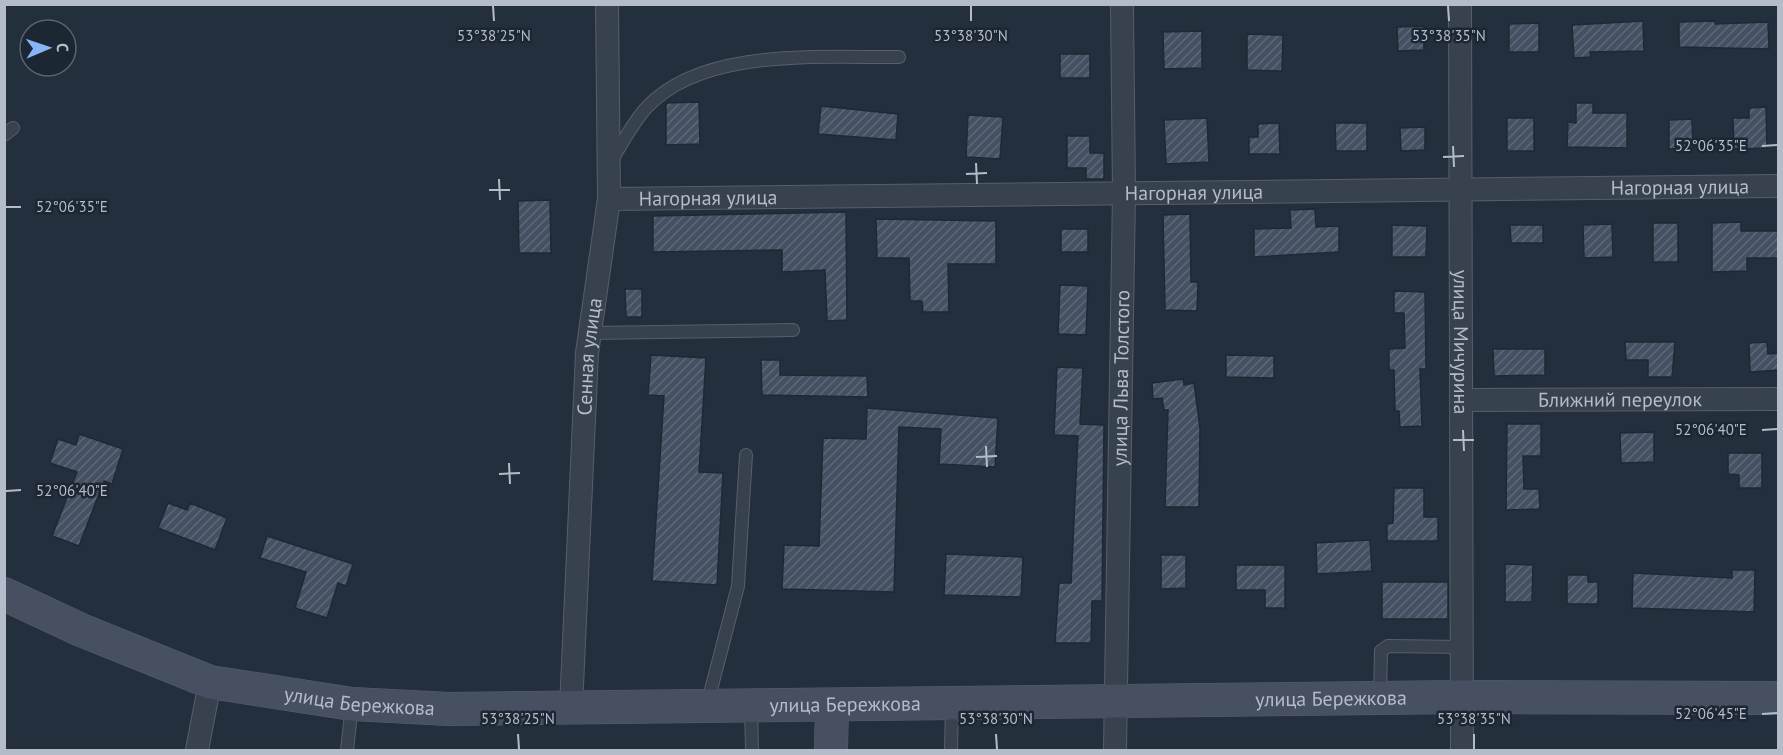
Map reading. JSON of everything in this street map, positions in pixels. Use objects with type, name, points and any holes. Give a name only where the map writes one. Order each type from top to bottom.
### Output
[{"type":"street","name":"Сенная улица","points":[[571,708],[590,333],[609,199],[607,4]]},
{"type":"street","name":"улица Льва Толстого","points":[[1115,750],[1124,193],[1122,4]]},
{"type":"street","name":"улица Мичурина","points":[[1460,4],[1462,750]]},
{"type":"street","name":"Нагорная улица","points":[[609,199],[1779,186]]},
{"type":"street","name":"Ближний переулок","points":[[1462,400],[1779,399]]},
{"type":"street","name":"улица Бережкова","points":[[4,594],[81,630],[210,682],[352,704],[449,709],[1461,697],[1779,698]]},
{"type":"street","points":[[197,750],[210,682]]},
{"type":"street","points":[[831,750],[832,705]]},
{"type":"lane","points":[[609,165],[646,108],[667,91],[695,76],[771,59],[899,57]]},
{"type":"lane","points":[[590,333],[793,330]]},
{"type":"lane","points":[[707,707],[738,586],[746,455]]},
{"type":"lane","points":[[1380,699],[1381,651],[1388,646],[1461,647]]},
{"type":"lane","points":[[347,750],[352,704]]},
{"type":"lane","points":[[951,750],[952,704]]},
{"type":"lane","points":[[752,706],[752,750]]},
{"type":"building","points":[[1643,21],[1644,51],[1590,52],[1591,57],[1574,58],[1572,25]]},
{"type":"building","points":[[1715,21],[1715,24],[1768,22],[1769,49],[1679,47],[1679,22]]},
{"type":"building","points":[[1539,23],[1539,52],[1509,52],[1509,24]]},
{"type":"building","points":[[1424,26],[1424,50],[1398,51],[1397,27]]},
{"type":"building","points":[[1202,31],[1202,68],[1164,69],[1163,32]]},
{"type":"building","points":[[1247,34],[1283,35],[1282,71],[1247,70]]},
{"type":"building","points":[[1060,54],[1090,54],[1090,78],[1060,78]]},
{"type":"building","points":[[699,102],[700,144],[666,145],[666,103]]},
{"type":"building","points":[[1576,103],[1593,103],[1593,113],[1627,113],[1627,148],[1567,147],[1568,122],[1576,123]]},
{"type":"building","points":[[821,106],[898,114],[896,140],[818,134]]},
{"type":"building","points":[[1766,107],[1767,148],[1734,149],[1733,118],[1749,118],[1749,108]]},
{"type":"building","points":[[968,115],[1003,117],[1000,159],[966,157]]},
{"type":"building","points":[[1207,118],[1209,162],[1166,164],[1164,120]]},
{"type":"building","points":[[1507,118],[1534,118],[1534,151],[1507,151]]},
{"type":"building","points":[[1692,119],[1693,148],[1669,149],[1669,120]]},
{"type":"building","points":[[1279,123],[1280,154],[1249,154],[1249,137],[1258,137],[1258,124]]},
{"type":"building","points":[[1335,123],[1367,123],[1367,151],[1336,151]]},
{"type":"building","points":[[1425,127],[1425,150],[1401,151],[1400,128]]},
{"type":"building","points":[[1067,136],[1090,136],[1090,153],[1104,153],[1104,179],[1086,179],[1086,168],[1067,168]]},
{"type":"building","points":[[550,200],[551,253],[519,253],[518,201]]},
{"type":"building","points":[[1315,209],[1316,227],[1339,226],[1339,252],[1254,257],[1254,229],[1291,228],[1290,210]]},
{"type":"building","points":[[846,212],[847,320],[827,321],[825,270],[782,272],[782,250],[653,252],[653,216]]},
{"type":"building","points":[[1190,214],[1191,282],[1198,282],[1197,311],[1165,310],[1163,215]]},
{"type":"building","points":[[876,219],[996,221],[996,264],[948,264],[949,312],[923,312],[922,301],[910,301],[909,258],[877,258]]},
{"type":"building","points":[[1741,222],[1741,231],[1779,231],[1779,258],[1747,258],[1747,271],[1712,272],[1712,223]]},
{"type":"building","points":[[1653,223],[1678,223],[1678,262],[1653,262]]},
{"type":"building","points":[[1612,224],[1613,257],[1584,258],[1583,225]]},
{"type":"building","points":[[1392,225],[1427,226],[1426,257],[1392,257]]},
{"type":"building","points":[[1510,225],[1543,225],[1543,243],[1511,243]]},
{"type":"building","points":[[1061,229],[1088,229],[1088,252],[1061,252]]},
{"type":"building","points":[[1060,285],[1088,286],[1086,335],[1058,334]]},
{"type":"building","points":[[625,289],[642,289],[642,317],[626,317]]},
{"type":"building","points":[[1394,291],[1425,292],[1426,369],[1420,369],[1422,426],[1400,427],[1399,411],[1395,411],[1394,370],[1389,370],[1389,349],[1405,348],[1404,313],[1394,313]]},
{"type":"building","points":[[1625,342],[1675,342],[1672,377],[1648,377],[1648,360],[1626,360]]},
{"type":"building","points":[[1767,342],[1768,354],[1779,353],[1779,370],[1750,372],[1749,343]]},
{"type":"building","points":[[1493,349],[1545,349],[1545,375],[1494,376]]},
{"type":"building","points":[[651,355],[706,358],[699,472],[723,473],[717,585],[652,581],[664,396],[648,395]]},
{"type":"building","points":[[1226,355],[1274,356],[1274,378],[1226,377]]},
{"type":"building","points":[[761,360],[780,360],[780,375],[867,376],[868,397],[762,395]]},
{"type":"building","points":[[1057,367],[1083,368],[1080,424],[1104,425],[1102,601],[1092,601],[1091,643],[1055,643],[1059,583],[1071,583],[1078,436],[1054,435]]},
{"type":"building","points":[[1183,379],[1184,385],[1194,383],[1200,428],[1199,507],[1165,507],[1168,410],[1164,410],[1162,398],[1153,399],[1152,383]]},
{"type":"building","points":[[867,408],[998,418],[995,467],[939,464],[941,429],[899,427],[894,592],[782,589],[784,545],[819,546],[823,438],[866,439]]},
{"type":"building","points":[[1507,424],[1541,424],[1541,456],[1523,456],[1524,489],[1539,489],[1540,509],[1506,510]]},
{"type":"building","points":[[1654,432],[1654,462],[1621,463],[1620,433]]},
{"type":"building","points":[[79,434],[123,449],[112,484],[104,481],[79,546],[52,536],[77,472],[50,463],[58,439],[76,445]]},
{"type":"building","points":[[1728,453],[1762,453],[1762,488],[1739,488],[1739,475],[1728,474]]},
{"type":"building","points":[[1394,488],[1424,488],[1424,517],[1438,517],[1438,541],[1387,541],[1387,524],[1393,523]]},
{"type":"building","points":[[168,503],[187,510],[190,503],[227,518],[215,550],[158,528]]},
{"type":"building","points":[[267,536],[353,564],[346,586],[338,583],[327,618],[295,608],[306,572],[260,558]]},
{"type":"building","points":[[1370,540],[1372,571],[1317,574],[1316,543]]},
{"type":"building","points":[[946,554],[1023,557],[1021,597],[944,595]]},
{"type":"building","points":[[1161,555],[1186,555],[1186,588],[1161,589]]},
{"type":"building","points":[[1505,564],[1533,565],[1532,602],[1505,602]]},
{"type":"building","points":[[1236,565],[1285,565],[1285,608],[1265,608],[1265,590],[1236,590]]},
{"type":"building","points":[[1732,570],[1755,570],[1754,612],[1632,608],[1633,573],[1732,578]]},
{"type":"building","points":[[1567,575],[1588,575],[1588,582],[1598,582],[1598,604],[1567,604]]},
{"type":"building","points":[[1382,582],[1448,582],[1448,619],[1382,619]]}]
